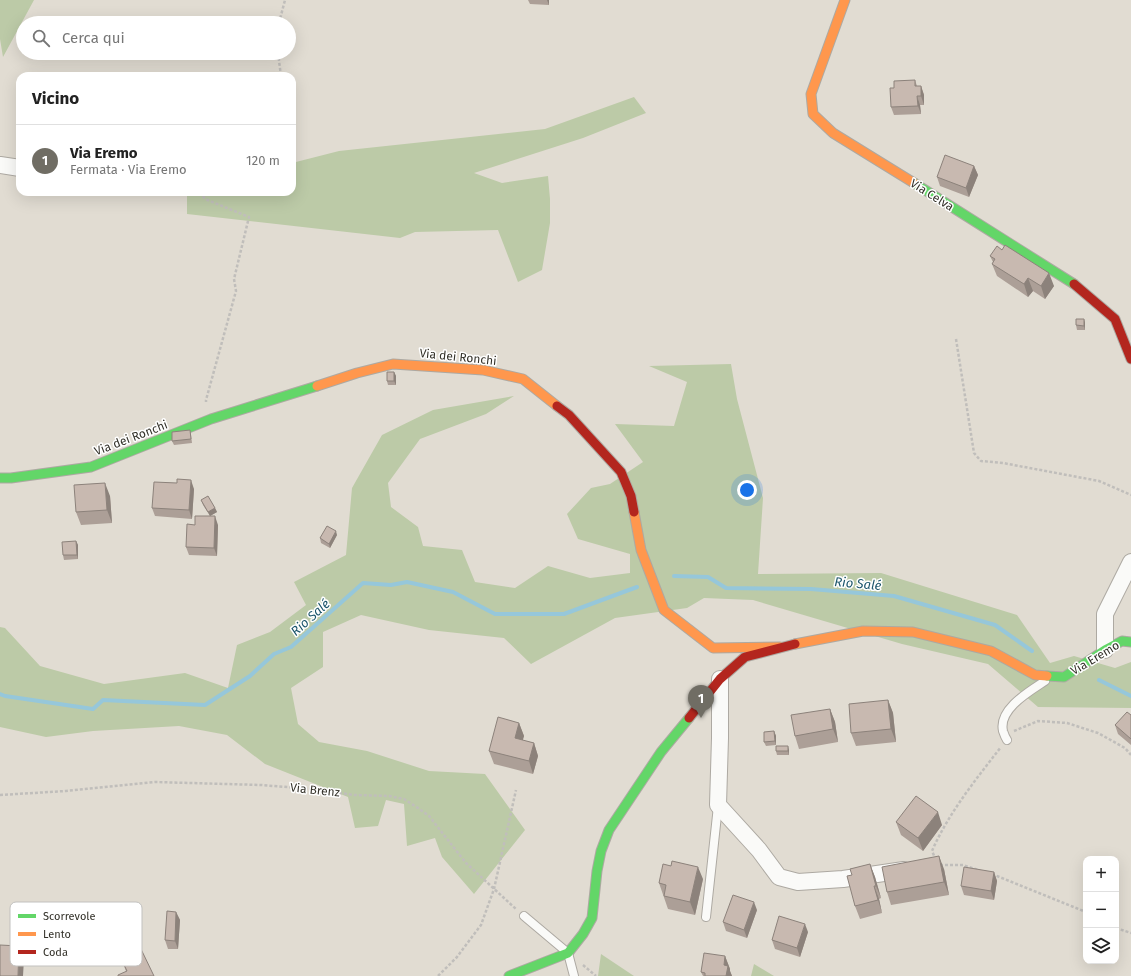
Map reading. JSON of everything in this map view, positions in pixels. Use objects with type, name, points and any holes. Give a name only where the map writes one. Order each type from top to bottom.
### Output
[{"type":"street","name":"Via Celva","points":[[845,0],[811,94],[813,114],[833,133],[1079,287],[1115,319],[1131,359]]},
{"type":"street","points":[[0,165],[16,167]]},
{"type":"street","name":"Via dei Ronchi","points":[[0,478],[12,478],[91,467],[203,423],[210,418],[357,373],[393,364],[483,370],[523,378],[569,415],[621,472],[631,496],[641,550],[664,610],[713,648],[780,647]]},
{"type":"street","points":[[1105,650],[1104,614],[1131,562]]},
{"type":"street","name":"Via Eremo","points":[[568,953],[583,934],[592,918],[597,871],[609,830],[661,752],[720,680],[745,657],[780,647],[863,631],[913,632],[991,651],[1035,676],[1064,677],[1105,650],[1122,641],[1131,642]]},
{"type":"street","points":[[720,680],[718,806],[759,850],[779,877],[798,882],[843,879],[919,868]]},
{"type":"street","points":[[510,976],[568,953]]},
{"type":"lane","points":[[1007,740],[1003,730],[1005,716],[1016,700],[1052,676]]},
{"type":"lane","points":[[706,917],[718,806]]},
{"type":"lane","points":[[524,916],[568,953],[574,976]]},
{"type":"path","points":[[280,16],[284,0]]},
{"type":"path","points":[[279,60],[280,72]]},
{"type":"path","points":[[203,196],[205,199],[249,217],[234,279],[236,291],[206,400],[210,418]]},
{"type":"path","points":[[956,339],[974,453],[981,461],[1003,463],[1099,481],[1131,495]]},
{"type":"path","points":[[984,871],[964,865],[939,865],[932,851],[939,834],[962,800],[1013,732],[1038,721],[1067,723],[1098,733],[1125,748],[1131,755]]},
{"type":"path","name":"Via Brenz","points":[[0,795],[154,782],[261,785],[311,789],[354,795],[389,796],[404,800],[429,816],[466,863],[524,916]]},
{"type":"path","points":[[438,976],[458,957],[481,925],[494,890],[516,790]]},
{"type":"path","points":[[990,874],[1083,911]]},
{"type":"path","points":[[1119,929],[1131,933]]},
{"type":"green space","points":[[0,0],[34,0],[25,16],[16,16],[16,33],[3,57],[0,39]]},
{"type":"green space","points":[[634,97],[646,113],[583,138],[474,173],[502,183],[548,176],[550,223],[542,270],[518,282],[498,230],[415,232],[400,238],[187,214],[187,196],[296,196],[296,162],[339,151],[545,129]]},
{"type":"green space","points":[[731,364],[737,399],[763,498],[758,574],[881,573],[1017,615],[1050,663],[1074,656],[1115,668],[1131,662],[1131,708],[1038,707],[988,664],[902,644],[753,600],[704,598],[687,608],[615,618],[531,664],[504,638],[429,630],[361,615],[323,632],[323,667],[291,688],[298,724],[319,742],[367,751],[429,771],[485,774],[525,830],[474,894],[442,857],[435,838],[407,846],[404,804],[386,800],[378,826],[355,828],[348,797],[265,764],[227,735],[179,726],[93,731],[46,737],[0,727],[0,627],[5,628],[40,666],[104,684],[185,673],[228,688],[237,645],[270,632],[306,605],[294,582],[346,555],[352,488],[382,435],[433,410],[514,396],[486,414],[420,439],[388,483],[391,507],[418,527],[423,546],[462,550],[475,582],[515,588],[548,566],[590,578],[630,573],[630,554],[578,539],[567,514],[591,488],[610,484],[643,462],[615,424],[674,426],[687,382],[649,366]]},
{"type":"green space","points":[[601,954],[634,976],[598,976]]},
{"type":"green space","points":[[754,964],[774,976],[751,976]]},
{"type":"building","points":[[915,80],[915,86],[921,86],[921,96],[917,96],[918,106],[891,107],[890,88],[894,88],[894,81]]},
{"type":"building","points":[[945,155],[974,166],[966,188],[937,177]]},
{"type":"building","points":[[1005,245],[1049,273],[1041,286],[1028,278],[1024,284],[992,264],[995,259],[990,256],[997,246],[1002,250]]},
{"type":"building","points":[[1076,319],[1084,319],[1084,326],[1076,325]]},
{"type":"building","points":[[387,372],[394,372],[394,381],[387,381]]},
{"type":"building","points":[[190,430],[191,439],[172,441],[172,432]]},
{"type":"building","points":[[177,479],[191,480],[189,510],[152,508],[154,482],[177,483]]},
{"type":"building","points":[[105,483],[107,510],[76,512],[74,485]]},
{"type":"building","points":[[208,496],[215,508],[208,512],[201,500]]},
{"type":"building","points":[[195,516],[215,516],[214,548],[186,547],[187,524],[195,525]]},
{"type":"building","points":[[327,526],[336,531],[329,544],[320,538]]},
{"type":"building","points":[[76,541],[77,555],[63,555],[62,542]]},
{"type":"building","points":[[888,700],[891,729],[851,733],[849,704]]},
{"type":"building","points":[[830,709],[833,729],[795,736],[791,715]]},
{"type":"building","points":[[1127,712],[1131,715],[1131,739],[1115,725]]},
{"type":"building","points":[[498,717],[519,723],[515,738],[534,743],[529,761],[489,751]]},
{"type":"building","points":[[774,731],[775,741],[764,742],[764,732]]},
{"type":"building","points":[[776,746],[788,746],[788,751],[776,751]]},
{"type":"building","points":[[916,796],[938,812],[918,838],[896,822]]},
{"type":"building","points":[[939,856],[944,882],[887,892],[882,867]]},
{"type":"building","points":[[672,861],[698,867],[690,902],[664,896],[666,885],[659,883],[663,864],[671,866]]},
{"type":"building","points":[[870,864],[878,900],[855,906],[847,876],[852,875],[850,869]]},
{"type":"building","points":[[964,867],[994,872],[991,891],[961,886]]},
{"type":"building","points":[[733,895],[754,902],[744,930],[723,922]]},
{"type":"building","points":[[167,911],[176,912],[175,941],[165,940]]},
{"type":"building","points":[[779,916],[805,924],[797,948],[772,940]]},
{"type":"building","points":[[0,945],[10,946],[10,966],[18,966],[18,976],[0,976]]},
{"type":"building","points":[[142,951],[154,976],[118,976],[127,971],[125,966],[142,966]]},
{"type":"building","points":[[704,953],[725,956],[724,965],[728,966],[726,976],[705,976],[705,973],[701,972]]},
{"type":"waterway","name":"Rio Salé","points":[[674,576],[708,577],[726,588],[811,589],[894,596],[995,625],[1032,651]]},
{"type":"waterway","name":"Rio Salé","points":[[0,694],[93,709],[103,700],[205,705],[250,676],[274,654],[291,647],[363,583],[391,585],[407,582],[453,592],[495,614],[564,614],[637,587]]},
{"type":"waterway","name":"Rio Salé","points":[[1099,680],[1131,696]]},
{"type":"traffic: fast","points":[[914,183],[1074,284]]},
{"type":"traffic: fast","points":[[0,478],[11,478],[91,467],[211,419],[317,386]]},
{"type":"traffic: fast","points":[[1047,676],[1064,677],[1105,650],[1122,641],[1131,642]]},
{"type":"traffic: fast","points":[[509,976],[568,953],[583,934],[592,918],[597,871],[601,851],[609,830],[661,752],[689,718]]},
{"type":"traffic: slow","points":[[845,0],[811,94],[813,114],[833,133],[914,183]]},
{"type":"traffic: slow","points":[[317,386],[357,373],[393,364],[483,370],[523,379],[557,406]]},
{"type":"traffic: slow","points":[[634,512],[641,550],[664,610],[713,648],[780,647]]},
{"type":"traffic: slow","points":[[795,644],[863,631],[913,632],[991,651],[1035,675],[1047,676]]},
{"type":"traffic: jam","points":[[1074,284],[1115,319],[1131,359]]},
{"type":"traffic: jam","points":[[557,406],[569,415],[621,472],[631,496],[634,512]]},
{"type":"traffic: jam","points":[[689,718],[720,679],[745,657],[795,644]]},
{"type":"place","name":"Via Eremo","points":[[701,718]]}]
